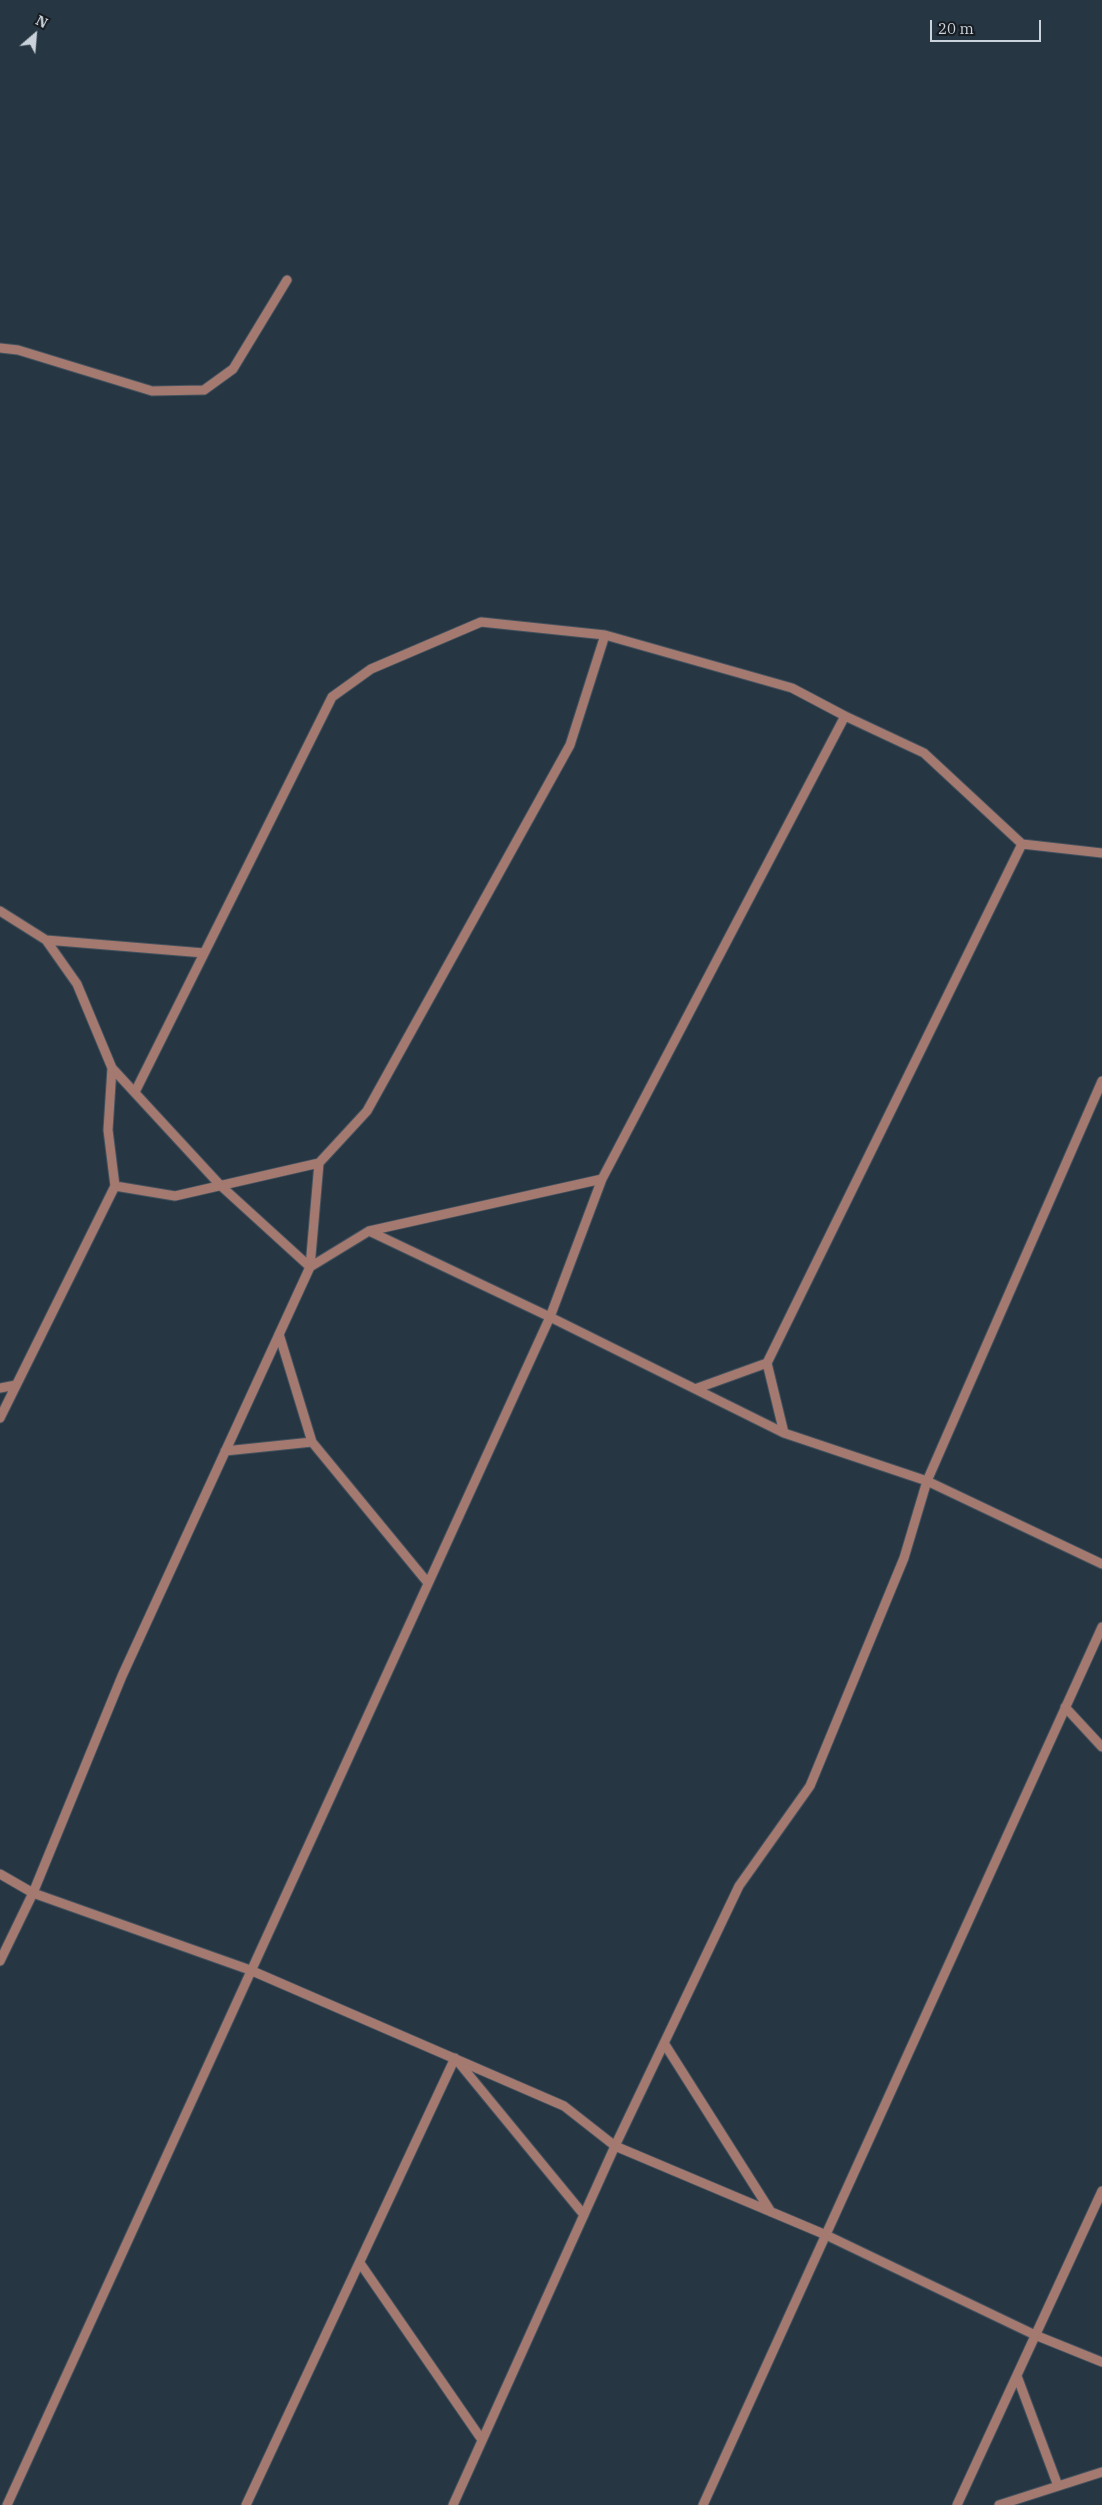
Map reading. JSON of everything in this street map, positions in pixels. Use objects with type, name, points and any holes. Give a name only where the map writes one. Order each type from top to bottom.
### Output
[{"type":"street","points":[[0,348],[18,350],[152,390],[204,390],[233,369],[287,280]]},
{"type":"street","points":[[135,1092],[332,697],[371,669],[481,622],[605,635],[792,688],[845,716],[924,753],[1022,844],[1102,854]]},
{"type":"street","points":[[0,1961],[33,1893],[122,1676],[310,1268],[320,1164],[367,1111],[570,745],[605,635]]},
{"type":"street","points":[[6,2505],[550,1317],[602,1179],[845,716]]},
{"type":"street","points":[[784,1434],[767,1363],[1022,844]]},
{"type":"street","points":[[0,911],[46,940],[77,984],[112,1068],[220,1185],[310,1268]]},
{"type":"street","points":[[46,940],[204,953]]},
{"type":"street","points":[[0,1418],[115,1186],[108,1130],[112,1068]]},
{"type":"street","points":[[453,2505],[615,2146],[739,1886],[810,1786],[904,1558],[927,1481],[1102,1081]]},
{"type":"street","points":[[115,1186],[175,1196],[320,1164]]},
{"type":"street","points":[[310,1268],[369,1231],[602,1179]]},
{"type":"street","points":[[369,1231],[550,1317],[784,1434],[927,1481],[1102,1564]]},
{"type":"street","points":[[279,1334],[312,1442],[428,1583]]},
{"type":"street","points":[[695,1389],[767,1363]]},
{"type":"street","points":[[0,1388],[16,1385]]},
{"type":"street","points":[[225,1451],[312,1442]]},
{"type":"street","points":[[703,2505],[1102,1627]]},
{"type":"street","points":[[1065,1707],[1102,1746]]},
{"type":"street","points":[[0,1874],[33,1893],[250,1970],[564,2106],[615,2146],[826,2235],[1035,2336],[1102,2362]]},
{"type":"street","points":[[664,2043],[771,2212]]},
{"type":"street","points":[[454,2058],[584,2215]]},
{"type":"street","points":[[246,2505],[454,2058]]},
{"type":"street","points":[[957,2505],[1102,2191]]},
{"type":"street","points":[[360,2263],[482,2440]]},
{"type":"street","points":[[1017,2376],[1058,2486]]},
{"type":"street","points":[[999,2505],[1102,2472]]}]
